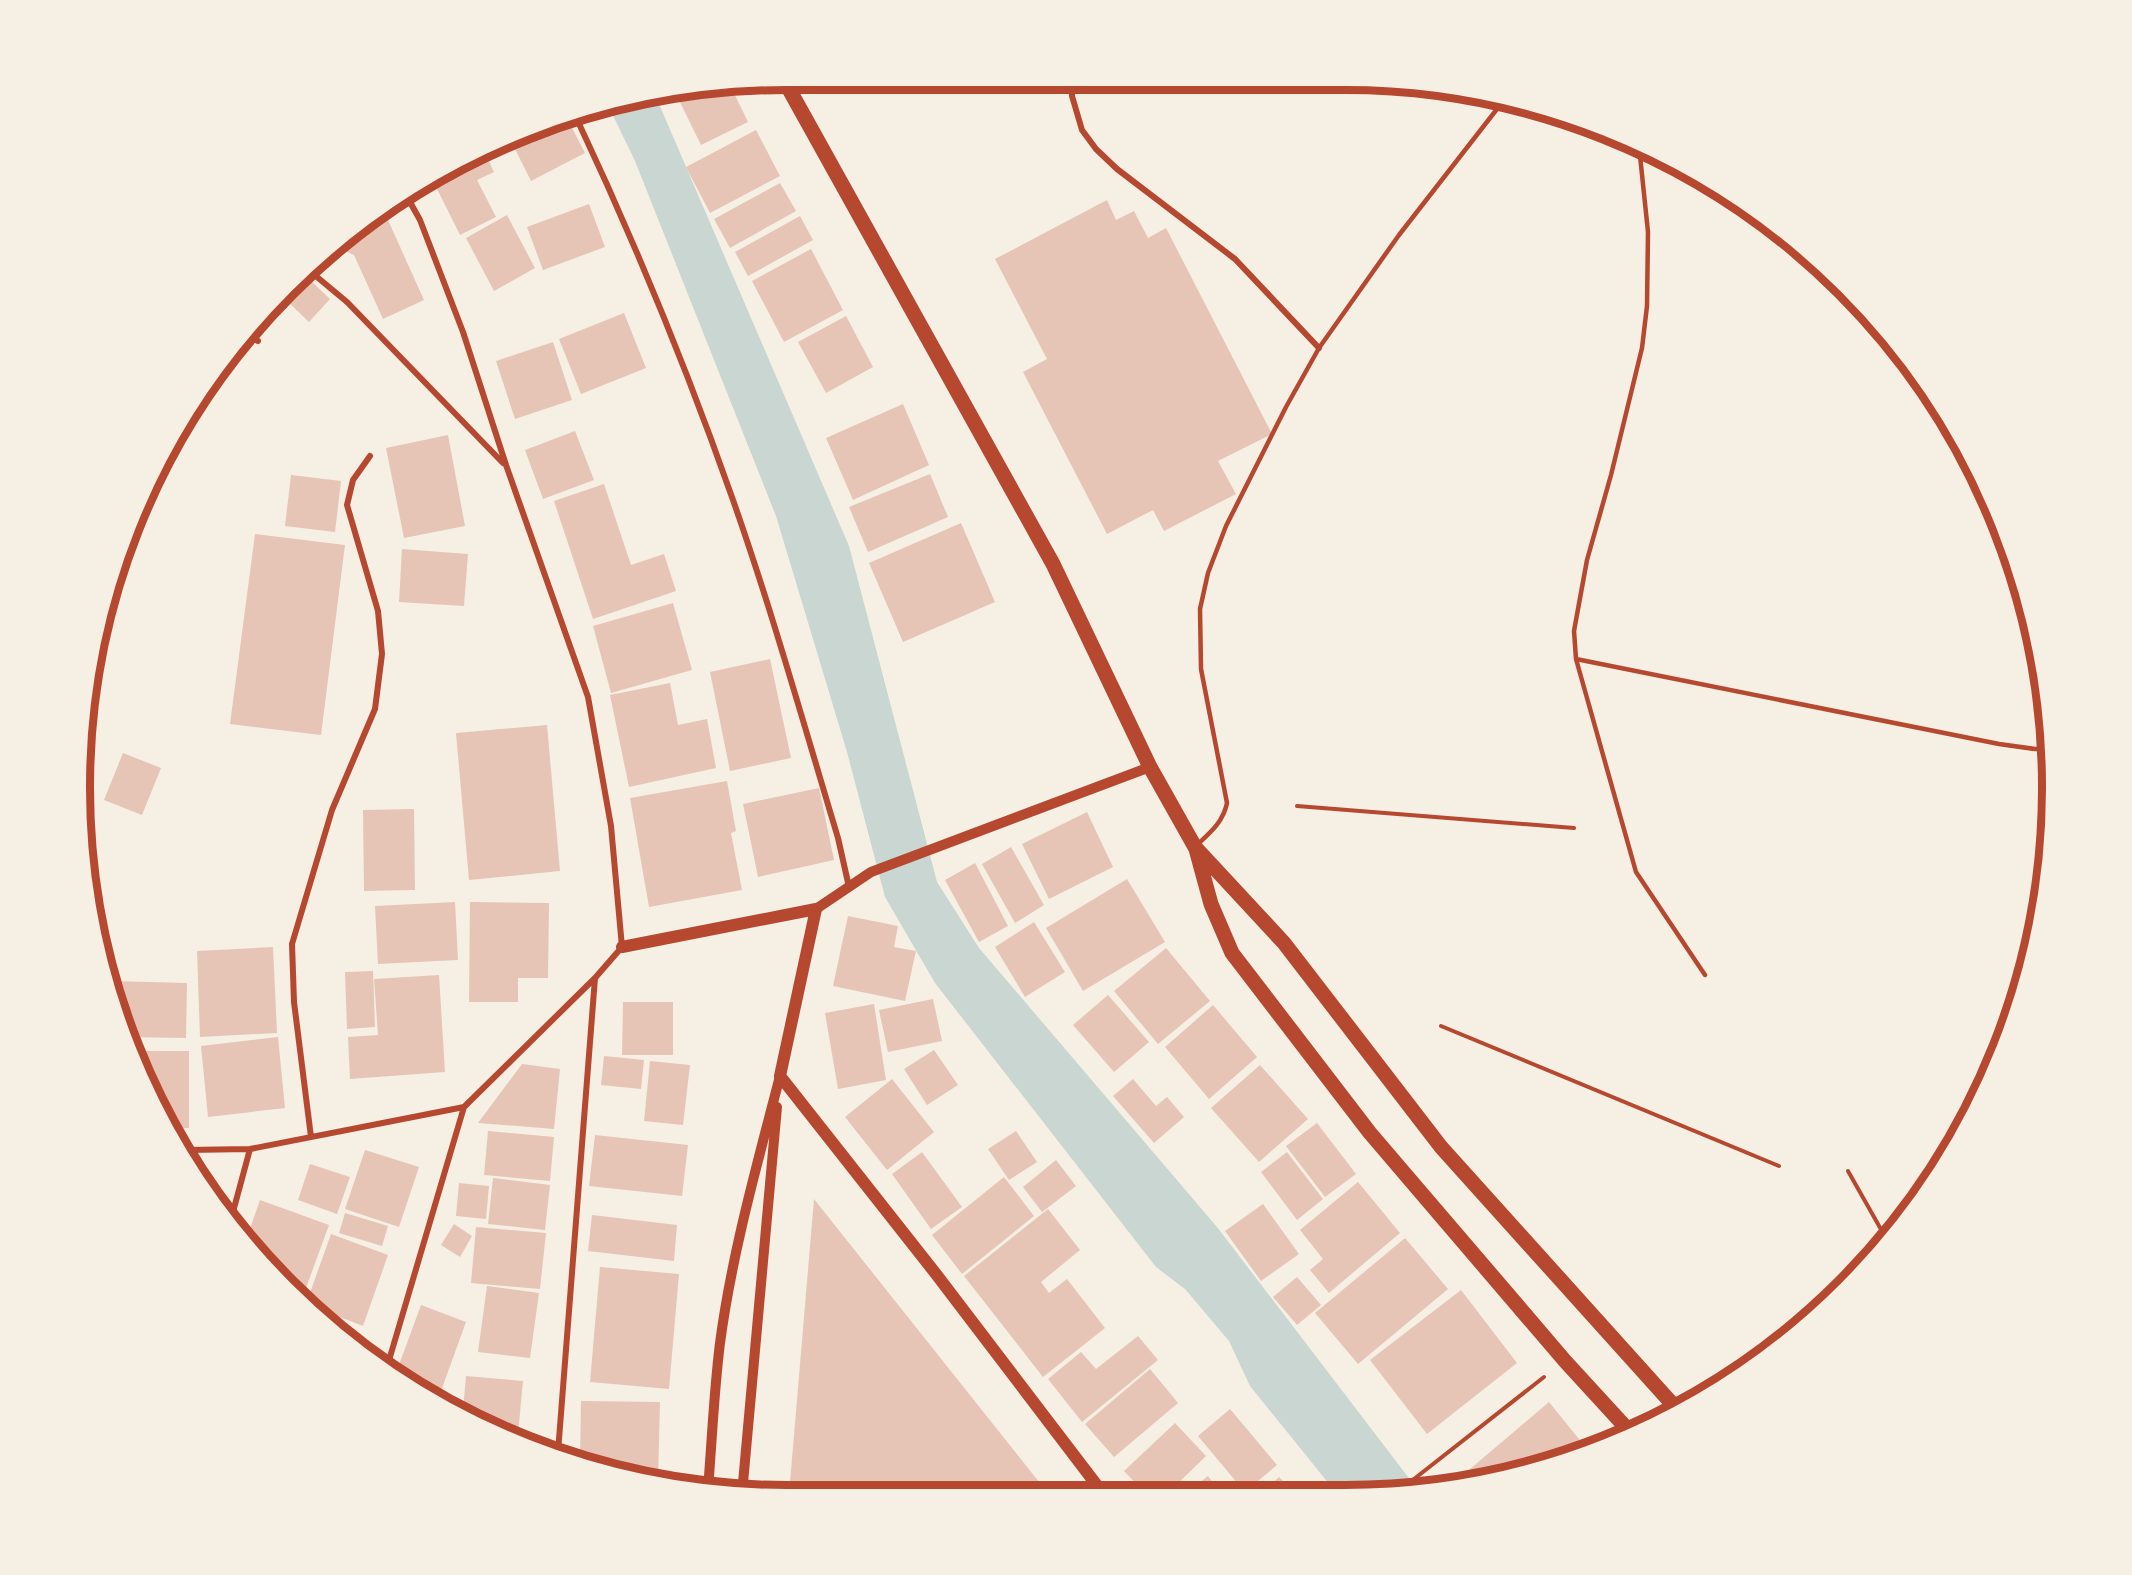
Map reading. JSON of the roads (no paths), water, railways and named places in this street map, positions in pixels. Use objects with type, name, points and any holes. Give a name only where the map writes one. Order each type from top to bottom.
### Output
[{"type":"main road","points":[[790,90],[1053,564],[1150,767],[1195,847],[1284,943],[1442,1147],[1672,1403]]},
{"type":"main road","points":[[1195,847],[1211,904],[1232,953],[1371,1133],[1565,1361],[1624,1426]]},
{"type":"main road","points":[[622,947],[816,909],[780,1077],[936,1274],[1097,1485]]},
{"type":"street","points":[[1072,90],[1082,130],[1096,149],[1117,169],[1235,260],[1319,348]]},
{"type":"street","points":[[578,122],[606,181],[678,351],[734,501],[838,838],[849,887]]},
{"type":"street","points":[[389,1359],[464,1107],[595,978],[622,947],[610,826],[588,697],[506,465],[463,332],[420,220],[410,202]]},
{"type":"street","points":[[315,275],[347,302],[506,465]]},
{"type":"street","points":[[254,339],[258,341]]},
{"type":"street","points":[[311,1137],[294,1002],[292,944],[332,810],[375,709],[382,654],[378,611],[347,505],[353,480],[370,456]]},
{"type":"street","points":[[816,909],[871,872],[1150,767]]},
{"type":"street","points":[[558,1446],[595,978]]},
{"type":"street","points":[[709,1480],[720,1344],[730,1280],[745,1211],[780,1077]]},
{"type":"street","points":[[743,1484],[780,1077]]},
{"type":"street","points":[[192,1150],[250,1149],[464,1107]]},
{"type":"street","points":[[233,1211],[250,1149]]},
{"type":"lane","points":[[1195,847],[1219,824],[1225,814],[1227,803],[1201,669],[1200,609],[1208,573],[1226,526],[1286,407],[1319,348],[1399,235],[1498,107]]},
{"type":"lane","points":[[1640,156],[1648,232],[1647,306],[1642,348],[1611,475],[1587,560],[1574,631],[1576,659],[1636,872],[1705,975]]},
{"type":"lane","points":[[1576,659],[1999,744],[2041,749]]}]
